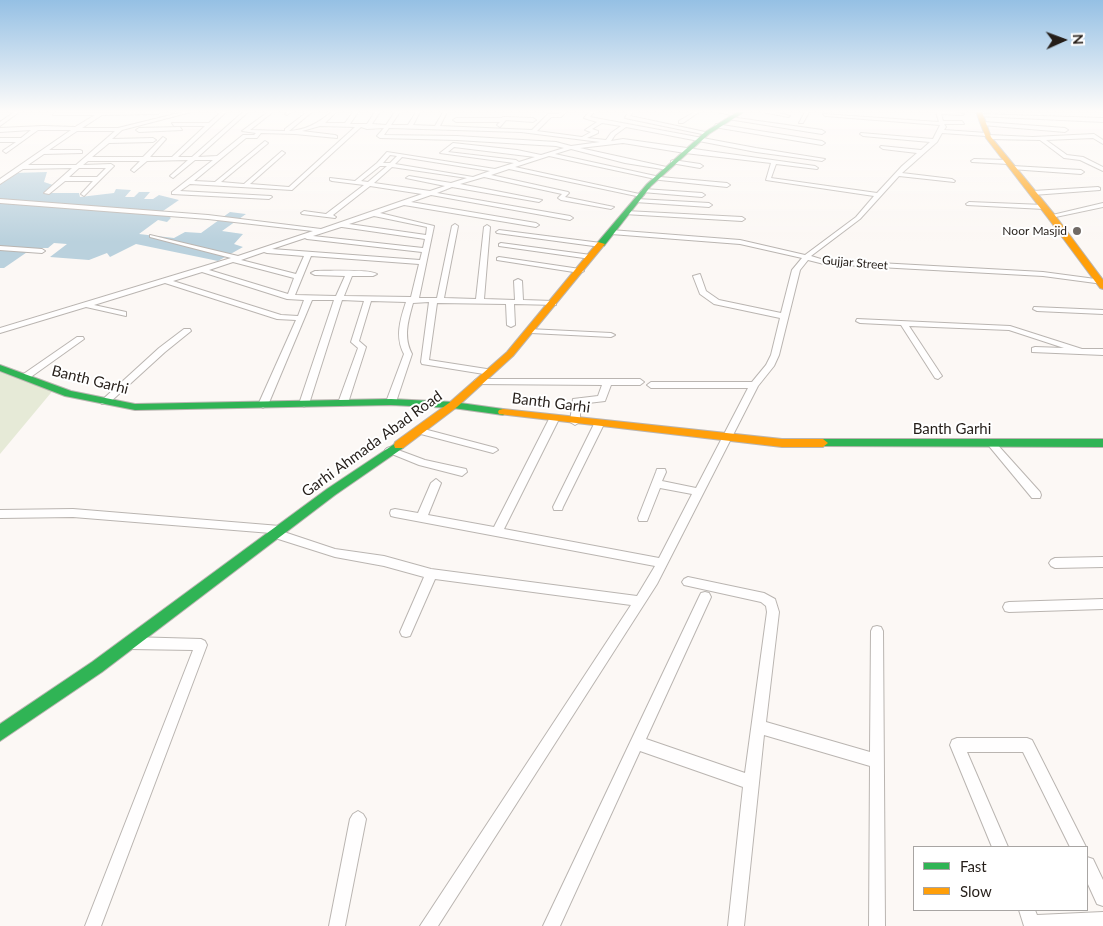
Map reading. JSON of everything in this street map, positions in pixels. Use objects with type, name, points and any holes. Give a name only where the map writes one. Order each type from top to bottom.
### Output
[{"type":"street","points":[[0,182],[39,155]]},
{"type":"street","points":[[47,194],[89,155]]},
{"type":"street","points":[[134,170],[148,155]]},
{"type":"street","points":[[174,158],[177,155]]},
{"type":"street","points":[[173,176],[196,155]]},
{"type":"street","points":[[168,198],[222,155]]},
{"type":"street","points":[[216,184],[250,155]]},
{"type":"street","points":[[245,186],[279,155]]},
{"type":"street","points":[[189,182],[290,190],[328,155]]},
{"type":"street","points":[[357,182],[387,155]]},
{"type":"street","points":[[328,216],[369,184],[401,155]]},
{"type":"street","points":[[402,155],[496,171]]},
{"type":"street","points":[[460,155],[520,163]]},
{"type":"street","points":[[0,331],[261,251],[543,155]]},
{"type":"street","points":[[545,155],[657,178],[691,183],[727,185]]},
{"type":"street","points":[[600,155],[625,161],[700,166]]},
{"type":"street","name":"Garhi Ahmada Abad Road","points":[[0,733],[130,643],[278,532],[390,450],[420,431],[453,405],[490,372],[531,331],[626,213],[680,155]]},
{"type":"street","points":[[719,155],[815,168]]},
{"type":"street","points":[[805,155],[822,159]]},
{"type":"street","points":[[428,926],[640,600],[662,563],[754,385],[770,366],[775,355],[796,270],[806,257],[858,218],[898,174],[919,155]]},
{"type":"street","points":[[1004,155],[1102,283]]},
{"type":"street","points":[[1064,155],[1081,158],[1103,169]]},
{"type":"street","points":[[84,159],[218,158]]},
{"type":"street","points":[[974,161],[1081,172]]},
{"type":"street","points":[[774,162],[768,179],[879,195]]},
{"type":"street","points":[[379,164],[474,178]]},
{"type":"street","points":[[22,167],[111,166],[84,194]]},
{"type":"street","points":[[507,167],[641,196],[710,205]]},
{"type":"street","points":[[898,174],[952,181]]},
{"type":"street","points":[[484,175],[566,193],[561,198],[611,207]]},
{"type":"street","points":[[409,178],[454,184],[539,200]]},
{"type":"street","points":[[63,179],[98,179]]},
{"type":"street","points":[[332,179],[429,193],[570,218]]},
{"type":"street","points":[[1033,193],[1098,189]]},
{"type":"street","points":[[174,193],[269,197]]},
{"type":"street","points":[[641,196],[702,195]]},
{"type":"street","points":[[518,208],[526,198]]},
{"type":"street","points":[[0,201],[208,217],[322,231]]},
{"type":"street","points":[[402,203],[536,225]]},
{"type":"street","points":[[969,204],[1048,212],[1103,205]]},
{"type":"street","points":[[304,213],[354,220]]},
{"type":"street","points":[[626,213],[742,219]]},
{"type":"street","points":[[373,214],[431,226],[424,262],[404,320],[403,346],[408,354],[391,402]]},
{"type":"street","points":[[339,225],[428,237]]},
{"type":"street","points":[[455,226],[425,362],[490,372]]},
{"type":"street","points":[[480,301],[487,227]]},
{"type":"street","points":[[499,232],[601,245]]},
{"type":"street","name":"Gujjar Street","points":[[611,232],[740,242],[824,262],[843,264],[1043,274],[1102,283]]},
{"type":"street","points":[[152,236],[298,277]]},
{"type":"street","points":[[304,237],[425,250]]},
{"type":"street","points":[[501,245],[591,257]]},
{"type":"street","points":[[0,248],[42,251]]},
{"type":"street","points":[[261,251],[424,262]]},
{"type":"street","points":[[290,297],[308,254]]},
{"type":"street","points":[[499,259],[580,271]]},
{"type":"street","points":[[202,270],[290,297],[554,303]]},
{"type":"street","points":[[315,273],[373,274]]},
{"type":"street","points":[[304,404],[339,298],[350,274]]},
{"type":"street","points":[[697,276],[703,292],[717,302],[784,316]]},
{"type":"street","points":[[166,281],[280,317],[299,318]]},
{"type":"street","points":[[518,281],[519,302]]},
{"type":"street","points":[[263,405],[309,298]]},
{"type":"street","points":[[343,403],[362,347],[355,342],[368,299]]},
{"type":"street","points":[[510,302],[511,324]]},
{"type":"street","points":[[88,305],[123,314]]},
{"type":"street","points":[[1038,309],[1103,312]]},
{"type":"street","points":[[860,321],[1010,328],[1083,352]]},
{"type":"street","points":[[903,323],[938,376]]},
{"type":"street","points":[[106,402],[162,350],[187,331]]},
{"type":"street","points":[[531,331],[611,335]]},
{"type":"street","points":[[25,377],[80,339]]},
{"type":"street","points":[[1036,350],[1103,352]]},
{"type":"street","name":"Banth Garhi","points":[[0,368],[69,394],[135,407],[391,402],[453,405],[575,422],[782,444],[1103,443]]},
{"type":"street","points":[[478,382],[640,382]]},
{"type":"street","points":[[575,422],[576,401],[602,398],[607,382]]},
{"type":"street","points":[[651,386],[754,385]]},
{"type":"street","points":[[497,533],[554,419]]},
{"type":"street","points":[[558,507],[599,424]]},
{"type":"street","points":[[420,431],[493,450]]},
{"type":"street","points":[[992,444],[1036,495]]},
{"type":"street","points":[[390,450],[423,463],[462,472]]},
{"type":"street","points":[[643,518],[661,472]]},
{"type":"street","points":[[421,518],[436,483]]},
{"type":"street","points":[[657,484],[699,492]]},
{"type":"street","points":[[0,514],[73,513],[278,532],[335,552],[384,561],[431,574],[640,600]]},
{"type":"street","points":[[396,513],[662,563]]},
{"type":"street","points":[[1055,563],[1103,562]]},
{"type":"street","points":[[406,632],[431,574]]},
{"type":"street","points":[[688,582],[764,598],[771,603],[773,612],[751,782],[736,926]]},
{"type":"street","points":[[550,926],[638,743],[705,597]]},
{"type":"street","points":[[1009,608],[1103,604]]},
{"type":"street","points":[[877,631],[878,926]]},
{"type":"street","points":[[93,926],[201,645],[130,643]]},
{"type":"street","points":[[758,726],[877,761]]},
{"type":"street","points":[[638,743],[751,782]]},
{"type":"street","points":[[1000,846],[957,745],[1027,745],[1078,846]]},
{"type":"street","points":[[337,926],[358,819]]},
{"type":"street","points":[[1088,867],[1103,898]]},
{"type":"street","points":[[1026,911],[1032,924],[1103,920]]},
{"type":"green space","points":[[0,368],[55,388],[0,454]]},
{"type":"water","points":[[47,172],[44,182],[53,185],[48,193],[79,193],[80,197],[114,193],[116,189],[131,190],[125,197],[134,197],[139,192],[150,192],[144,199],[153,199],[159,195],[179,200],[163,211],[171,218],[167,222],[158,220],[139,234],[174,238],[185,232],[201,233],[230,212],[246,214],[222,231],[243,234],[234,244],[243,247],[218,261],[136,244],[110,257],[107,253],[89,260],[50,257],[67,244],[54,243],[48,248],[33,248],[4,268],[0,268],[0,184],[14,173]]},
{"type":"traffic: fast","points":[[601,244],[649,185],[682,155]]},
{"type":"traffic: fast","points":[[0,368],[69,394],[135,407],[391,402],[453,405],[503,412]]},
{"type":"traffic: fast","points":[[823,443],[1103,443]]},
{"type":"traffic: fast","points":[[0,733],[97,667],[331,492],[399,445]]},
{"type":"traffic: slow","points":[[1003,155],[1103,286]]},
{"type":"traffic: slow","points":[[399,445],[453,405],[510,354],[601,244]]},
{"type":"traffic: slow","points":[[503,412],[782,443],[823,443]]},
{"type":"place","name":"Noor Masjid","points":[[1077,231]]}]
